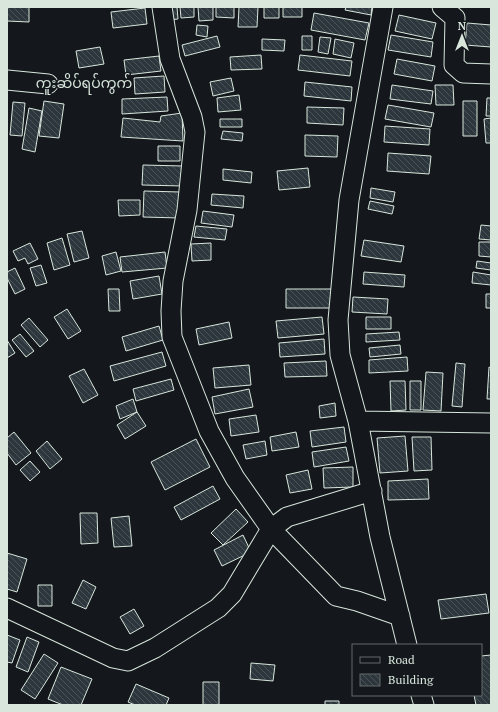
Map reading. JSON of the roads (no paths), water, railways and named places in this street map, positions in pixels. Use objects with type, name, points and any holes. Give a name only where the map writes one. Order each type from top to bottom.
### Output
[{"type":"street","points":[[162,7],[170,59],[192,117],[195,132],[186,210],[173,281],[171,311],[172,337],[208,431],[235,478],[271,529],[336,596],[357,601],[400,616]]},
{"type":"street","points":[[383,7],[349,200],[338,320],[340,354],[358,420],[380,537],[407,644]]},
{"type":"street","points":[[442,7],[455,18],[454,64],[463,73],[491,74]]},
{"type":"street","points":[[7,80],[48,84]]},
{"type":"street","points":[[358,420],[491,423]]},
{"type":"street","points":[[7,608],[112,658],[128,660],[155,648],[218,608],[232,594],[271,529],[287,517],[372,491]]},
{"type":"district","name":"ကူးဆိပ်ရပ်ကွက်","points":[[84,83]]}]
